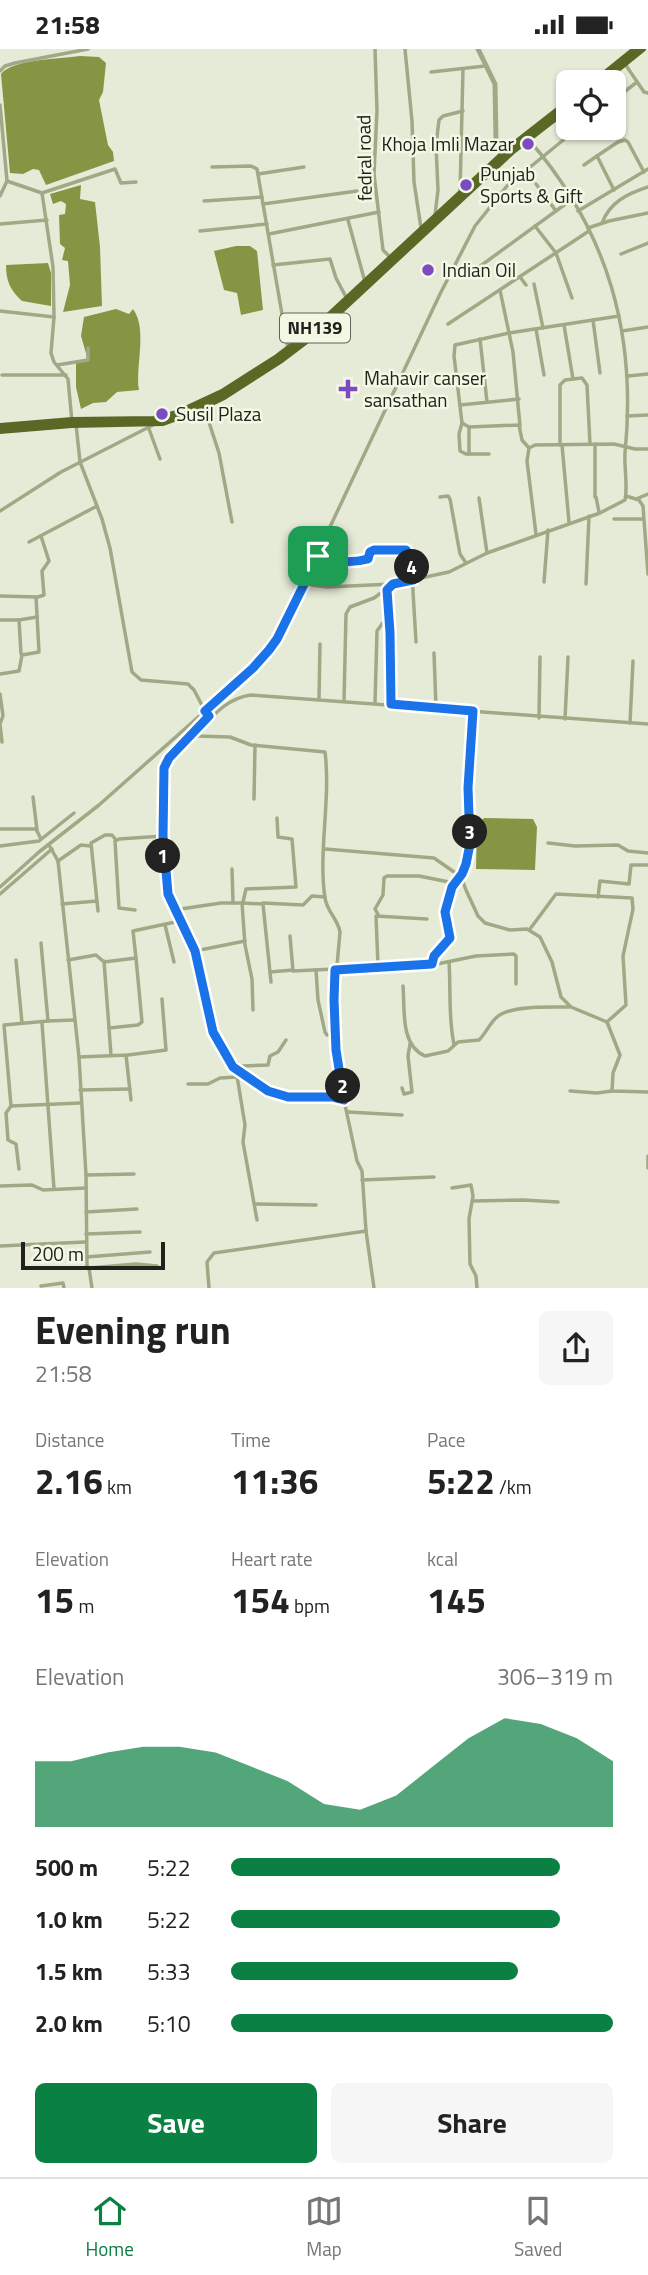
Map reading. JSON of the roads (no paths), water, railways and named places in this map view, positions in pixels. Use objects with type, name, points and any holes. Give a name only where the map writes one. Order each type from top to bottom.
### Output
[{"type":"highway","points":[[609,70],[635,49]]},
{"type":"highway","points":[[617,70],[643,49]]},
{"type":"highway","name":"NH139","points":[[74,423],[151,427],[224,397],[335,318],[460,193],[556,112]]},
{"type":"highway","name":"NH139","points":[[0,431],[55,424],[162,418],[222,392],[288,352],[503,157],[556,118]]},
{"type":"highway","name":"NH139","points":[[0,426],[20,427]]},
{"type":"street","points":[[41,49],[42,58]]},
{"type":"street","points":[[0,71],[10,65],[88,49]]},
{"type":"street","name":"fedral road","points":[[375,49],[377,111],[374,174],[383,250],[393,258]]},
{"type":"street","points":[[405,49],[415,190],[421,230]]},
{"type":"street","points":[[480,51],[492,75],[497,94],[496,141],[503,157]]},
{"type":"street","points":[[625,64],[644,92],[648,93]]},
{"type":"street","points":[[431,72],[487,66]]},
{"type":"street","points":[[460,193],[463,69]]},
{"type":"street","points":[[626,91],[637,82]]},
{"type":"street","points":[[0,105],[7,181],[0,196]]},
{"type":"street","points":[[435,217],[439,120],[443,116],[463,111]]},
{"type":"street","points":[[304,584],[327,587],[393,584],[440,576],[487,553],[600,513],[622,503],[626,496],[628,376],[622,331],[607,268],[571,199],[527,139]]},
{"type":"street","points":[[0,894],[253,668],[269,650],[318,556],[440,294],[475,226],[507,186],[563,140]]},
{"type":"street","points":[[578,211],[646,170],[625,140],[584,165]]},
{"type":"street","points":[[463,141],[496,141]]},
{"type":"street","points":[[597,156],[614,190]]},
{"type":"street","points":[[212,167],[254,166],[258,174],[288,352]]},
{"type":"street","points":[[258,174],[304,167]]},
{"type":"street","points":[[7,181],[42,193],[115,169],[121,183],[136,182]]},
{"type":"street","points":[[536,184],[556,211]]},
{"type":"street","points":[[602,223],[609,208],[617,201],[648,187]]},
{"type":"street","points":[[264,204],[357,191]]},
{"type":"street","points":[[42,193],[53,267],[54,317],[51,353],[69,383],[80,461],[110,548],[132,672],[141,680],[188,684],[209,716]]},
{"type":"street","points":[[204,201],[262,197]]},
{"type":"street","points":[[468,275],[571,199]]},
{"type":"street","points":[[269,234],[379,212]]},
{"type":"street","points":[[449,324],[589,230],[602,223],[648,213]]},
{"type":"street","points":[[348,219],[365,282]]},
{"type":"street","points":[[0,224],[47,220]]},
{"type":"street","points":[[200,231],[267,224]]},
{"type":"street","points":[[535,226],[556,253],[572,298]]},
{"type":"street","points":[[621,254],[648,243]]},
{"type":"street","points":[[496,245],[501,252]]},
{"type":"street","points":[[274,265],[330,259],[335,278],[347,299]]},
{"type":"street","points":[[520,277],[526,285]]},
{"type":"street","points":[[534,284],[543,328]]},
{"type":"street","points":[[500,290],[519,399],[522,440],[528,448],[527,461],[536,534]]},
{"type":"street","points":[[0,311],[54,317]]},
{"type":"street","points":[[489,454],[463,453],[459,448],[462,423],[454,348],[458,344],[480,339],[619,316]]},
{"type":"street","points":[[593,320],[600,373]]},
{"type":"street","points":[[564,325],[573,379]]},
{"type":"street","points":[[622,331],[648,327]]},
{"type":"street","points":[[536,329],[544,375]]},
{"type":"street","points":[[480,339],[486,402]]},
{"type":"street","points":[[57,365],[88,360],[88,348]]},
{"type":"street","points":[[628,376],[648,374]]},
{"type":"street","points":[[2,375],[66,375]]},
{"type":"street","points":[[569,523],[561,445],[560,385],[565,380],[584,379],[587,385],[596,497],[600,513]]},
{"type":"street","points":[[460,405],[519,399]]},
{"type":"street","points":[[204,407],[219,453],[232,522]]},
{"type":"street","points":[[627,416],[648,415]]},
{"type":"street","points":[[0,511],[46,480],[151,427],[162,418]]},
{"type":"street","points":[[462,423],[469,427],[513,424],[520,426]]},
{"type":"street","points":[[151,427],[160,459]]},
{"type":"street","points":[[469,427],[469,454]]},
{"type":"street","points":[[528,448],[535,445],[592,444],[648,449]]},
{"type":"street","points":[[636,499],[648,494]]},
{"type":"street","points":[[440,497],[448,496],[450,499],[460,554],[466,563]]},
{"type":"street","points":[[626,496],[645,502],[648,573]]},
{"type":"street","points":[[479,498],[487,553]]},
{"type":"street","points":[[29,543],[97,506]]},
{"type":"street","points":[[586,584],[589,516]]},
{"type":"street","points":[[614,519],[644,519]]},
{"type":"street","points":[[544,583],[548,530]]},
{"type":"street","points":[[0,596],[44,595],[42,571],[49,561],[41,535]]},
{"type":"street","points":[[318,556],[332,560],[362,561],[368,559],[370,552],[374,550],[406,550],[411,558],[416,642]]},
{"type":"street","points":[[344,701],[346,611],[353,605],[374,598],[393,584]]},
{"type":"street","points":[[387,590],[391,704]]},
{"type":"street","points":[[21,656],[39,652],[36,597]]},
{"type":"street","points":[[0,620],[37,617]]},
{"type":"street","points":[[375,703],[377,631],[387,617]]},
{"type":"street","points":[[0,674],[20,670],[19,620]]},
{"type":"street","points":[[318,699],[320,644]]},
{"type":"street","points":[[434,653],[436,708]]},
{"type":"street","points":[[539,718],[540,657]]},
{"type":"street","points":[[565,719],[568,657]]},
{"type":"street","points":[[630,723],[633,661]]},
{"type":"street","points":[[0,694],[2,742]]},
{"type":"street","points":[[344,1100],[332,1097],[281,1096],[268,1091],[236,1070],[213,1032],[195,951],[174,910],[165,881],[164,768],[169,758],[193,736],[209,716],[246,696],[648,724]]},
{"type":"street","points":[[432,964],[434,956],[450,938],[445,915],[454,883],[461,874],[470,844],[468,788],[473,711]]},
{"type":"street","points":[[193,736],[230,737],[241,743],[325,753],[325,897],[329,911],[340,927],[335,970],[335,1035],[344,1100],[362,1179],[374,1288]]},
{"type":"street","points":[[254,799],[255,745]]},
{"type":"street","points":[[33,797],[37,830],[42,839]]},
{"type":"street","points":[[0,846],[31,843],[42,839],[74,813]]},
{"type":"street","points":[[253,1010],[252,979],[245,941],[245,890],[296,887],[292,839],[278,837],[277,818]]},
{"type":"street","points":[[1,829],[37,830]]},
{"type":"street","points":[[98,911],[90,846],[93,840],[105,835],[112,835],[116,840],[119,906],[122,909],[135,909]]},
{"type":"street","points":[[116,840],[163,836]]},
{"type":"street","points":[[548,843],[575,846],[612,844],[623,846],[628,851],[648,853]]},
{"type":"street","points":[[58,862],[81,845],[90,846]]},
{"type":"street","points":[[51,847],[58,862],[79,1056],[86,1175],[85,1242],[92,1288]]},
{"type":"street","points":[[0,887],[51,847]]},
{"type":"street","points":[[325,849],[434,858],[456,874],[461,874]]},
{"type":"street","points":[[598,897],[600,881],[629,884],[631,865],[648,865]]},
{"type":"street","points":[[232,869],[233,902]]},
{"type":"street","points":[[461,874],[466,890],[483,922],[510,930],[529,930],[542,941],[552,962],[559,994],[571,1007]]},
{"type":"street","points":[[379,916],[375,909],[382,897],[384,878],[387,876],[421,877],[454,883]]},
{"type":"street","points":[[529,930],[555,894],[632,898],[633,909],[623,955],[626,1005],[607,1022]]},
{"type":"street","points":[[174,910],[233,902],[303,905],[312,896],[325,897]]},
{"type":"street","points":[[62,904],[97,901]]},
{"type":"street","points":[[263,903],[271,982]]},
{"type":"street","points":[[378,966],[375,919],[379,916],[427,919]]},
{"type":"street","points":[[109,1028],[138,1025],[142,1022],[132,932],[180,921]]},
{"type":"street","points":[[165,925],[174,962]]},
{"type":"street","points":[[290,936],[293,970]]},
{"type":"street","points":[[195,951],[245,941]]},
{"type":"street","points":[[41,943],[48,1021]]},
{"type":"street","points":[[270,972],[432,964],[476,956],[515,954],[516,984]]},
{"type":"street","points":[[68,960],[99,955],[104,961],[111,1055]]},
{"type":"street","points":[[104,961],[136,958]]},
{"type":"street","points":[[16,960],[22,1023]]},
{"type":"street","points":[[449,962],[452,999],[450,1019],[454,1045]]},
{"type":"street","points":[[316,970],[318,1000],[325,1033],[335,1035]]},
{"type":"street","points":[[402,1088],[404,1094],[412,1092],[403,986]]},
{"type":"street","points":[[79,1056],[126,1055],[167,1049],[162,999]]},
{"type":"street","points":[[410,1044],[425,1056],[448,1051],[454,1045],[479,1040],[494,1019],[503,1013],[528,1008],[571,1007],[607,1022],[621,1057],[612,1073],[612,1091]]},
{"type":"street","points":[[19,1169],[15,1142],[8,1140],[6,1045],[2,1025],[75,1020]]},
{"type":"street","points":[[42,1023],[54,1189]]},
{"type":"street","points":[[236,1070],[243,1066],[268,1065],[270,1056],[278,1052],[286,1040]]},
{"type":"street","points":[[0,1046],[6,1045]]},
{"type":"street","points":[[126,1055],[131,1100]]},
{"type":"street","points":[[236,1070],[245,1125],[243,1142],[257,1220]]},
{"type":"street","points":[[188,1084],[208,1084],[220,1078],[237,1077]]},
{"type":"street","points":[[80,1090],[130,1089]]},
{"type":"street","points":[[570,1091],[648,1092]]},
{"type":"street","points":[[0,1110],[80,1103]]},
{"type":"street","points":[[348,1112],[402,1115]]},
{"type":"street","points":[[648,1156],[648,1168]]},
{"type":"street","points":[[86,1175],[134,1174]]},
{"type":"street","points":[[362,1179],[434,1177]]},
{"type":"street","points":[[0,1186],[32,1185],[43,1190],[86,1188]]},
{"type":"street","points":[[452,1188],[471,1185],[470,1264],[476,1276],[477,1288]]},
{"type":"street","points":[[472,1201],[558,1202]]},
{"type":"street","points":[[254,1204],[316,1205]]},
{"type":"street","points":[[86,1212],[137,1209]]},
{"type":"street","points":[[209,1288],[207,1262],[216,1252],[366,1230]]},
{"type":"street","points":[[86,1234],[140,1232]]},
{"type":"street","points":[[0,1246],[85,1242]]},
{"type":"street","points":[[86,1257],[150,1252]]},
{"type":"street","points":[[89,1268],[136,1264],[157,1266]]},
{"type":"street","points":[[41,1286],[63,1283],[64,1288]]},
{"type":"place","name":"Khoja Imli Mazar","points":[[528,144]]},
{"type":"place","name":"Punjab Sports & Gift","points":[[466,185]]},
{"type":"place","name":"Indian Oil","points":[[428,270]]},
{"type":"place","name":"Mahavir canser sansathan","points":[[348,389]]},
{"type":"place","name":"Susil Plaza","points":[[162,414]]}]
